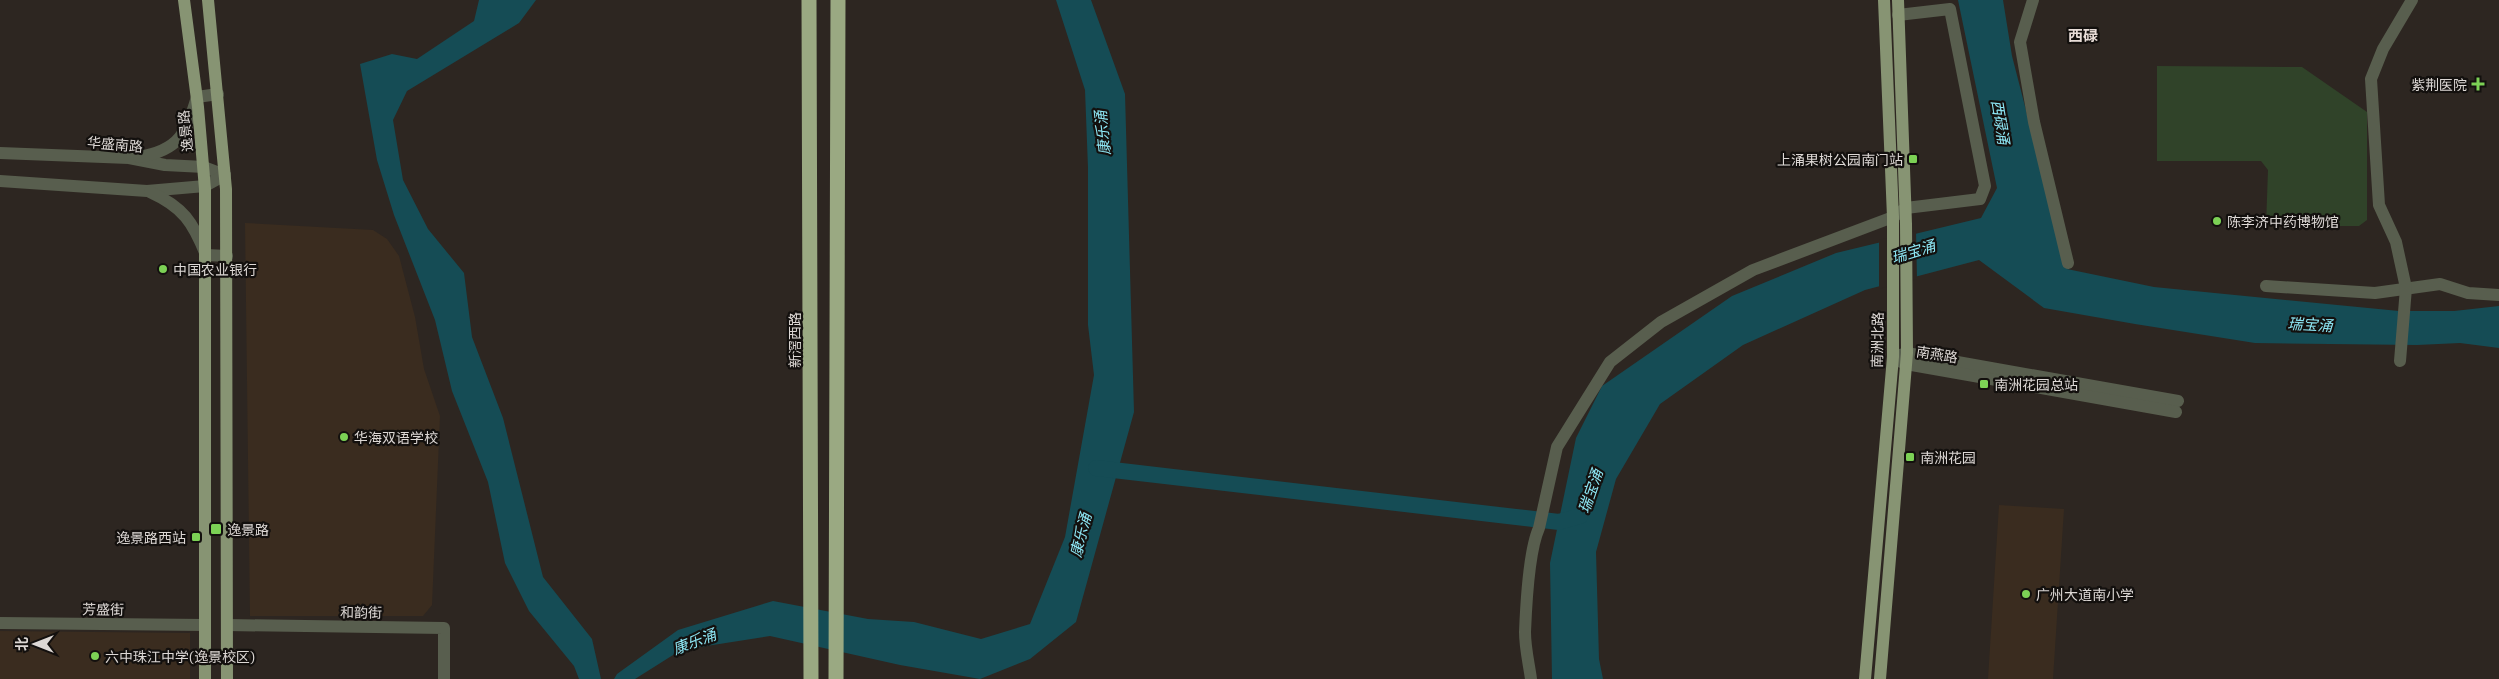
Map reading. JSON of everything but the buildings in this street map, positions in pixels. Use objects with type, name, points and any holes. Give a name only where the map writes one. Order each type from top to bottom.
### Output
[{"type":"highway","name":"新滘西路","points":[[809,0],[811,679]]},
{"type":"highway","points":[[836,679],[838,0]]},
{"type":"main road","name":"逸景路","points":[[184,0],[197,96],[205,186],[205,679]]},
{"type":"main road","points":[[208,0],[225,175],[227,256],[227,679]]},
{"type":"main road","name":"南洲北路","points":[[1865,679],[1893,357],[1893,223],[1884,0]]},
{"type":"main road","name":"南洲北路","points":[[1880,679],[1906,359],[1906,208],[1898,0]]},
{"type":"street","points":[[2033,0],[2020,42],[2034,122],[2068,264]]},
{"type":"street","points":[[2400,361],[2406,288],[2396,242],[2379,205],[2371,79],[2383,49],[2412,0]]},
{"type":"street","points":[[1531,679],[1525,633],[1535,538],[1539,528],[1557,447],[1610,362],[1661,322],[1753,270],[1893,223],[1906,208],[1980,199],[1985,186],[1949,4],[1898,15]]},
{"type":"street","points":[[130,158],[162,152],[181,138],[188,124],[197,96],[218,94]]},
{"type":"street","name":"华盛南路","points":[[0,153],[130,158],[165,165],[204,167],[225,175]]},
{"type":"street","points":[[0,181],[147,191],[205,186],[225,175]]},
{"type":"street","points":[[147,191],[164,199],[184,214],[198,236],[206,255],[227,256]]},
{"type":"street","points":[[2266,286],[2375,294],[2440,284],[2468,293],[2499,295]]},
{"type":"street","name":"南燕路","points":[[1893,357],[2177,406]]},
{"type":"street","name":"芳盛街","points":[[0,623],[205,625]]},
{"type":"street","name":"和韵街","points":[[227,625],[444,628],[444,679]]},
{"type":"shaded area","name":"华海双语学校","points":[[245,223],[373,230],[387,239],[399,256],[415,317],[424,369],[440,416],[432,605],[423,616],[250,616]]},
{"type":"shaded area","name":"广州大道南小学","points":[[1999,505],[2064,509],[2053,679],[1988,679]]},
{"type":"shaded area","name":"六中珠江中学(逸景校区)","points":[[0,631],[190,633],[190,679],[0,679]]},
{"type":"green space","points":[[2157,66],[2302,67],[2367,112],[2367,220],[2359,226],[2266,226],[2268,170],[2261,161],[2157,161]]},
{"type":"water","points":[[479,0],[536,0],[519,23],[407,91],[393,120],[403,180],[428,229],[464,273],[472,337],[503,418],[543,577],[592,639],[601,679],[579,679],[574,666],[529,611],[505,563],[488,482],[452,391],[435,320],[394,215],[377,160],[360,64],[392,54],[417,59],[474,21]]},
{"type":"water","name":"康乐涌","points":[[1056,0],[1091,0],[1125,94],[1134,412],[1076,622],[1030,659],[980,679],[900,665],[770,636],[681,650],[635,679],[614,679],[617,674],[678,630],[773,601],[868,619],[914,622],[981,639],[1030,624],[1065,537],[1094,375],[1088,325],[1088,168],[1085,90]]},
{"type":"water","points":[[1958,0],[2003,0],[2012,56],[2067,269],[2154,287],[2399,311],[2454,311],[2499,306],[2499,348],[2460,343],[2417,345],[2255,343],[2135,324],[2044,308],[1979,260],[1865,290],[1743,345],[1660,404],[1616,479],[1596,552],[1599,659],[1603,679],[1552,679],[1550,563],[1576,438],[1602,386],[1732,296],[1836,253],[1981,218],[1997,188]]},
{"type":"pier","points":[[1916,231],[1917,279],[1879,289],[1879,240]]},
{"type":"waterway","name":"瑞宝涌","points":[[1096,468],[1559,522],[1580,516]]},
{"type":"place","name":"紫荆医院","points":[[2478,84]]},
{"type":"place","name":"上涌果树公园南门站","points":[[1913,159]]},
{"type":"place","name":"陈李济中药博物馆","points":[[2217,221]]},
{"type":"place","name":"中国农业银行","points":[[163,269]]},
{"type":"place","name":"南洲花园总站","points":[[1984,384]]},
{"type":"place","name":"华海双语学校","points":[[344,437]]},
{"type":"place","name":"南洲花园","points":[[1910,457]]},
{"type":"place","name":"逸景路","points":[[216,529]]},
{"type":"place","name":"逸景路西站","points":[[196,537]]},
{"type":"place","name":"广州大道南小学","points":[[2026,594]]},
{"type":"place","name":"六中珠江中学(逸景校区)","points":[[95,656]]},
{"type":"district","name":"西碌","points":[[2083,35]]},
{"type":"water label","name":"西碌涌","points":[[2001,122]]}]
